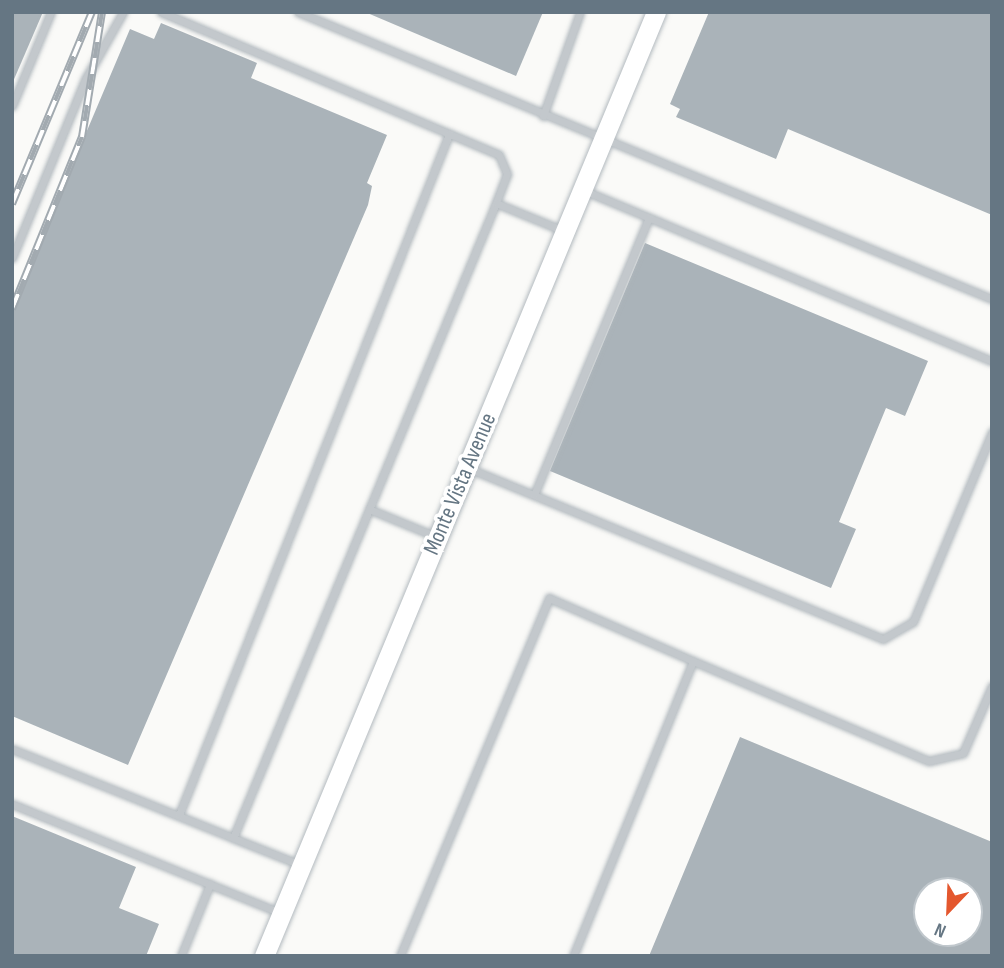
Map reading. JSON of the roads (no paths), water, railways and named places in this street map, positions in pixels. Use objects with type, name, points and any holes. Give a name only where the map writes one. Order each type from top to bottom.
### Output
[{"type":"street","name":"Monte Vista Avenue","points":[[264,956],[656,12]]},
{"type":"lane","points":[[12,106],[51,12]]},
{"type":"lane","points":[[12,258],[86,78],[123,12]]},
{"type":"lane","points":[[161,12],[499,155],[507,174],[233,838]]},
{"type":"lane","points":[[298,12],[603,141],[992,299]]},
{"type":"lane","points":[[543,116],[580,12]]},
{"type":"lane","points":[[179,815],[449,134]]},
{"type":"lane","points":[[582,190],[992,361]]},
{"type":"lane","points":[[496,202],[565,231]]},
{"type":"lane","points":[[534,495],[649,218]]},
{"type":"lane","points":[[467,467],[883,639],[913,622],[992,432]]},
{"type":"lane","points":[[369,509],[438,538]]},
{"type":"lane","points":[[400,956],[549,598],[929,761],[963,753],[992,686]]},
{"type":"lane","points":[[573,956],[693,661]]},
{"type":"lane","points":[[12,749],[301,865]]},
{"type":"lane","points":[[12,804],[281,914]]},
{"type":"lane","points":[[181,956],[209,884]]},
{"type":"railway","points":[[12,204],[92,12]]},
{"type":"railway","points":[[12,309],[82,137],[102,12]]}]
